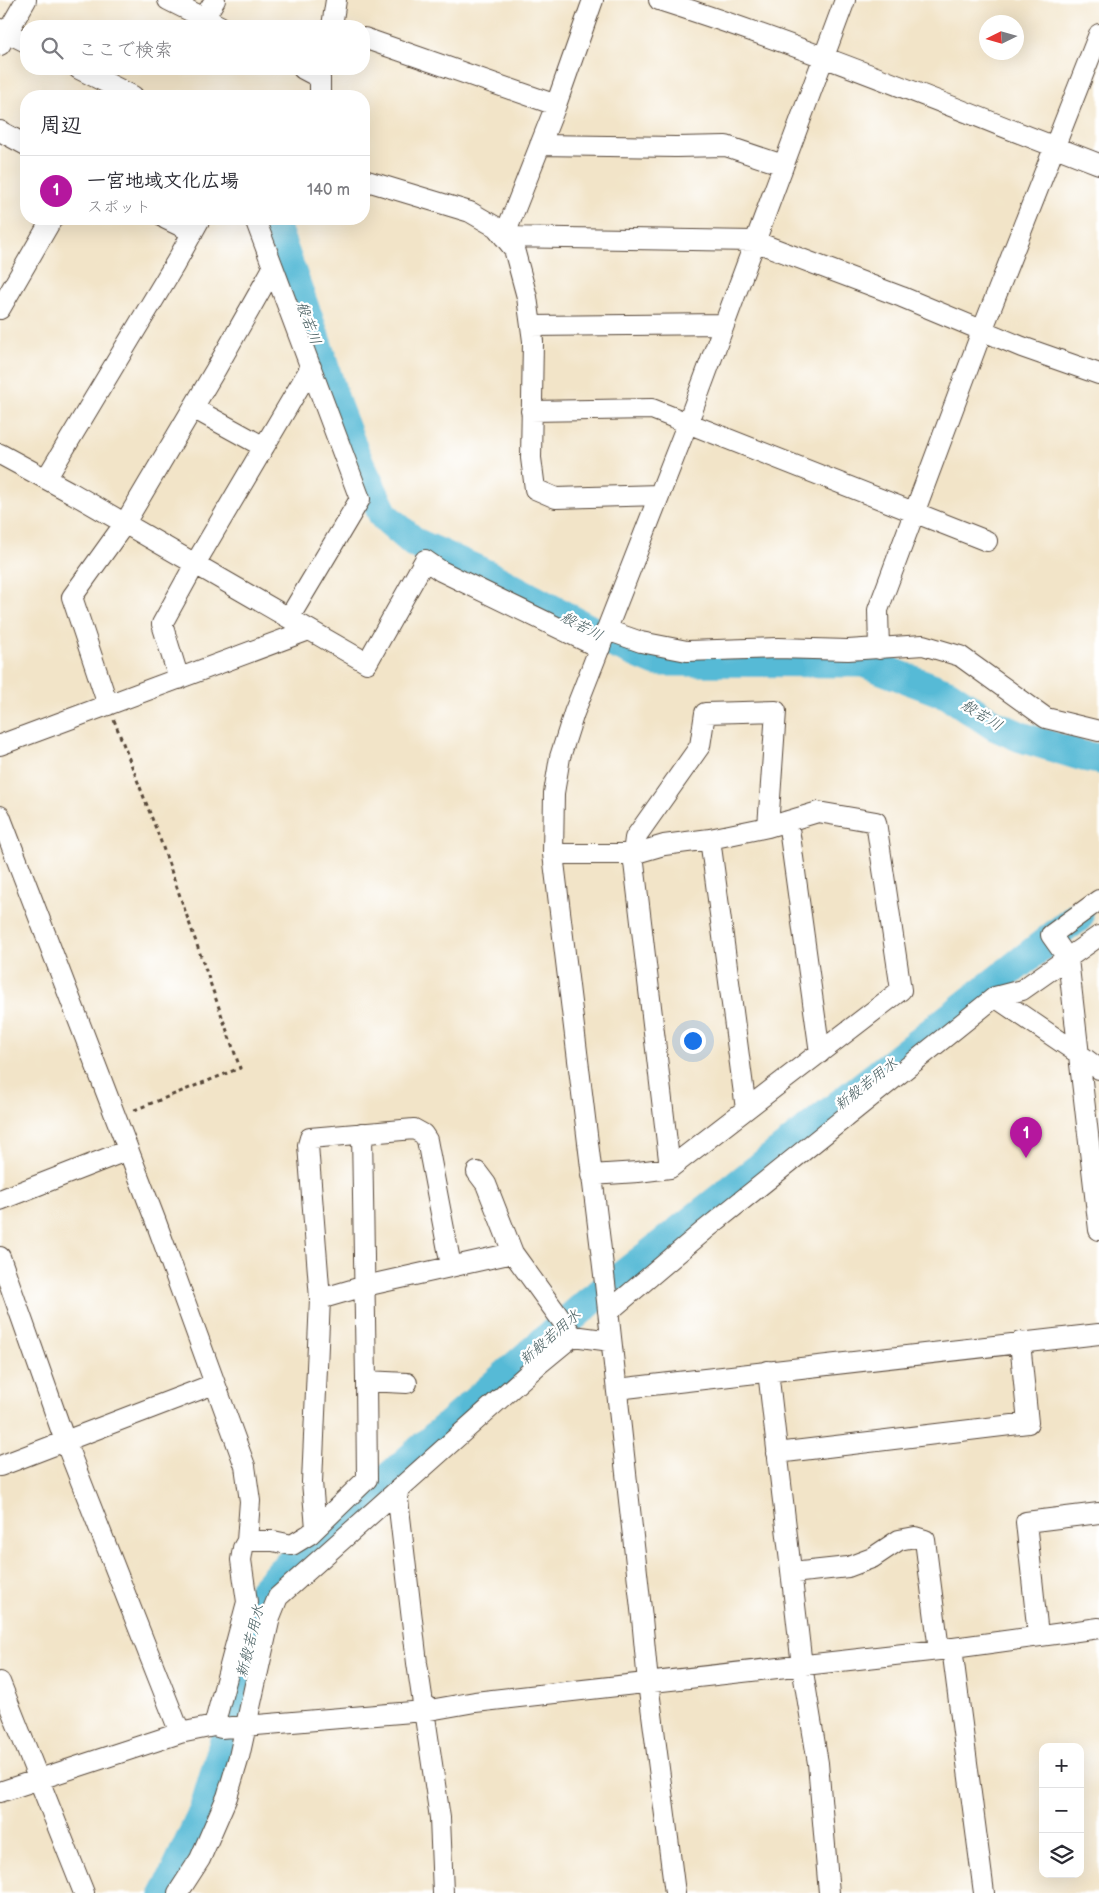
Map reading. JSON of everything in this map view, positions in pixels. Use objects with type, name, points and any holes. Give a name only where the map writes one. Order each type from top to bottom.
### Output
[{"type":"street","points":[[20,40],[2,35],[26,0]]},
{"type":"street","points":[[168,0],[208,20]]},
{"type":"street","points":[[212,20],[215,0]]},
{"type":"street","points":[[333,20],[336,0]]},
{"type":"street","points":[[504,237],[556,105],[593,0]]},
{"type":"street","points":[[659,0],[823,58],[1099,164]]},
{"type":"street","points":[[676,1893],[648,1683],[617,1389],[553,854],[554,793],[560,758],[574,714],[688,422],[845,0]]},
{"type":"street","points":[[879,649],[878,610],[982,330],[1099,34]]},
{"type":"street","points":[[370,40],[556,105]]},
{"type":"street","points":[[91,75],[121,90]]},
{"type":"street","points":[[0,132],[20,143]]},
{"type":"street","points":[[540,145],[726,146],[783,165]]},
{"type":"street","points":[[370,182],[470,212],[496,227],[514,249],[527,297],[533,341],[530,458],[535,489],[556,498],[659,494]]},
{"type":"street","points":[[0,309],[49,225]]},
{"type":"street","points":[[256,225],[360,499],[289,618]]},
{"type":"street","points":[[46,479],[196,226]]},
{"type":"street","points":[[504,237],[754,241],[902,297],[1022,347],[1099,374]]},
{"type":"street","points":[[108,705],[72,597],[125,523],[272,268]]},
{"type":"street","points":[[531,326],[724,324]]},
{"type":"street","points":[[179,679],[162,624],[195,564],[311,367]]},
{"type":"street","points":[[193,408],[264,447]]},
{"type":"street","points":[[531,411],[652,409],[988,541]]},
{"type":"street","points":[[0,454],[125,523],[367,663],[424,560],[441,571],[603,639],[641,642],[687,651],[778,648],[879,649],[922,645],[960,656],[1046,718],[1099,730]]},
{"type":"street","points":[[0,745],[309,630]]},
{"type":"street","points":[[670,1168],[634,854],[635,838],[700,746],[705,713],[776,711],[768,827]]},
{"type":"street","points":[[553,854],[634,854],[664,845],[710,839],[768,827],[818,812],[876,822],[901,990],[670,1168],[591,1175]]},
{"type":"street","points":[[0,816],[116,1118],[246,1466],[250,1501],[247,1541],[242,1548],[241,1560],[247,1602],[218,1727]]},
{"type":"street","points":[[788,821],[820,1053]]},
{"type":"street","points":[[710,839],[746,1109]]},
{"type":"street","points":[[1099,900],[1051,935],[1068,960],[1099,1230]]},
{"type":"street","points":[[606,1299],[712,1224],[995,997],[1022,990],[1068,960],[1099,936]]},
{"type":"street","points":[[995,997],[1099,1069]]},
{"type":"street","points":[[316,1528],[312,1482],[320,1299],[308,1145],[310,1138],[414,1129],[424,1134],[427,1140],[452,1266]]},
{"type":"street","points":[[247,1541],[273,1541],[292,1545],[316,1528],[367,1479],[362,1133]]},
{"type":"street","points":[[0,1200],[128,1150]]},
{"type":"street","points":[[477,1172],[486,1184],[513,1253],[573,1336],[611,1341]]},
{"type":"street","points":[[320,1299],[365,1286],[513,1253]]},
{"type":"street","points":[[0,1257],[65,1442],[180,1733]]},
{"type":"street","points":[[617,1389],[1099,1334]]},
{"type":"street","points":[[178,1893],[200,1859],[227,1797],[239,1757],[270,1617],[278,1598],[539,1364],[573,1336]]},
{"type":"street","points":[[778,1453],[1028,1424],[1020,1342]]},
{"type":"street","points":[[768,1371],[802,1666],[818,1763],[829,1893]]},
{"type":"street","points":[[366,1381],[407,1383]]},
{"type":"street","points":[[0,1466],[214,1384]]},
{"type":"street","points":[[397,1491],[417,1663],[440,1818],[443,1893]]},
{"type":"street","points":[[1038,1635],[1026,1522],[1099,1513]]},
{"type":"street","points":[[792,1573],[848,1567],[872,1558],[899,1540],[915,1537],[925,1540],[946,1649],[984,1893]]},
{"type":"street","points":[[0,1792],[180,1733],[218,1727],[424,1712],[476,1702],[946,1649],[1099,1628]]},
{"type":"street","points":[[0,1682],[84,1893]]},
{"type":"path","points":[[108,705],[160,839],[240,1068],[116,1118]]},
{"type":"waterway","name":"般若川","points":[[274,225],[313,333],[336,406],[355,455],[384,516],[415,543],[487,575],[616,644],[656,661],[863,662],[948,694],[994,725],[1021,737],[1099,759]]},
{"type":"waterway","name":"新般若用水","points":[[166,1893],[204,1811],[234,1710],[262,1593],[281,1572],[588,1303],[1078,917]]},
{"type":"place","name":"一宮地域文化広場","points":[[1026,1158]]}]
